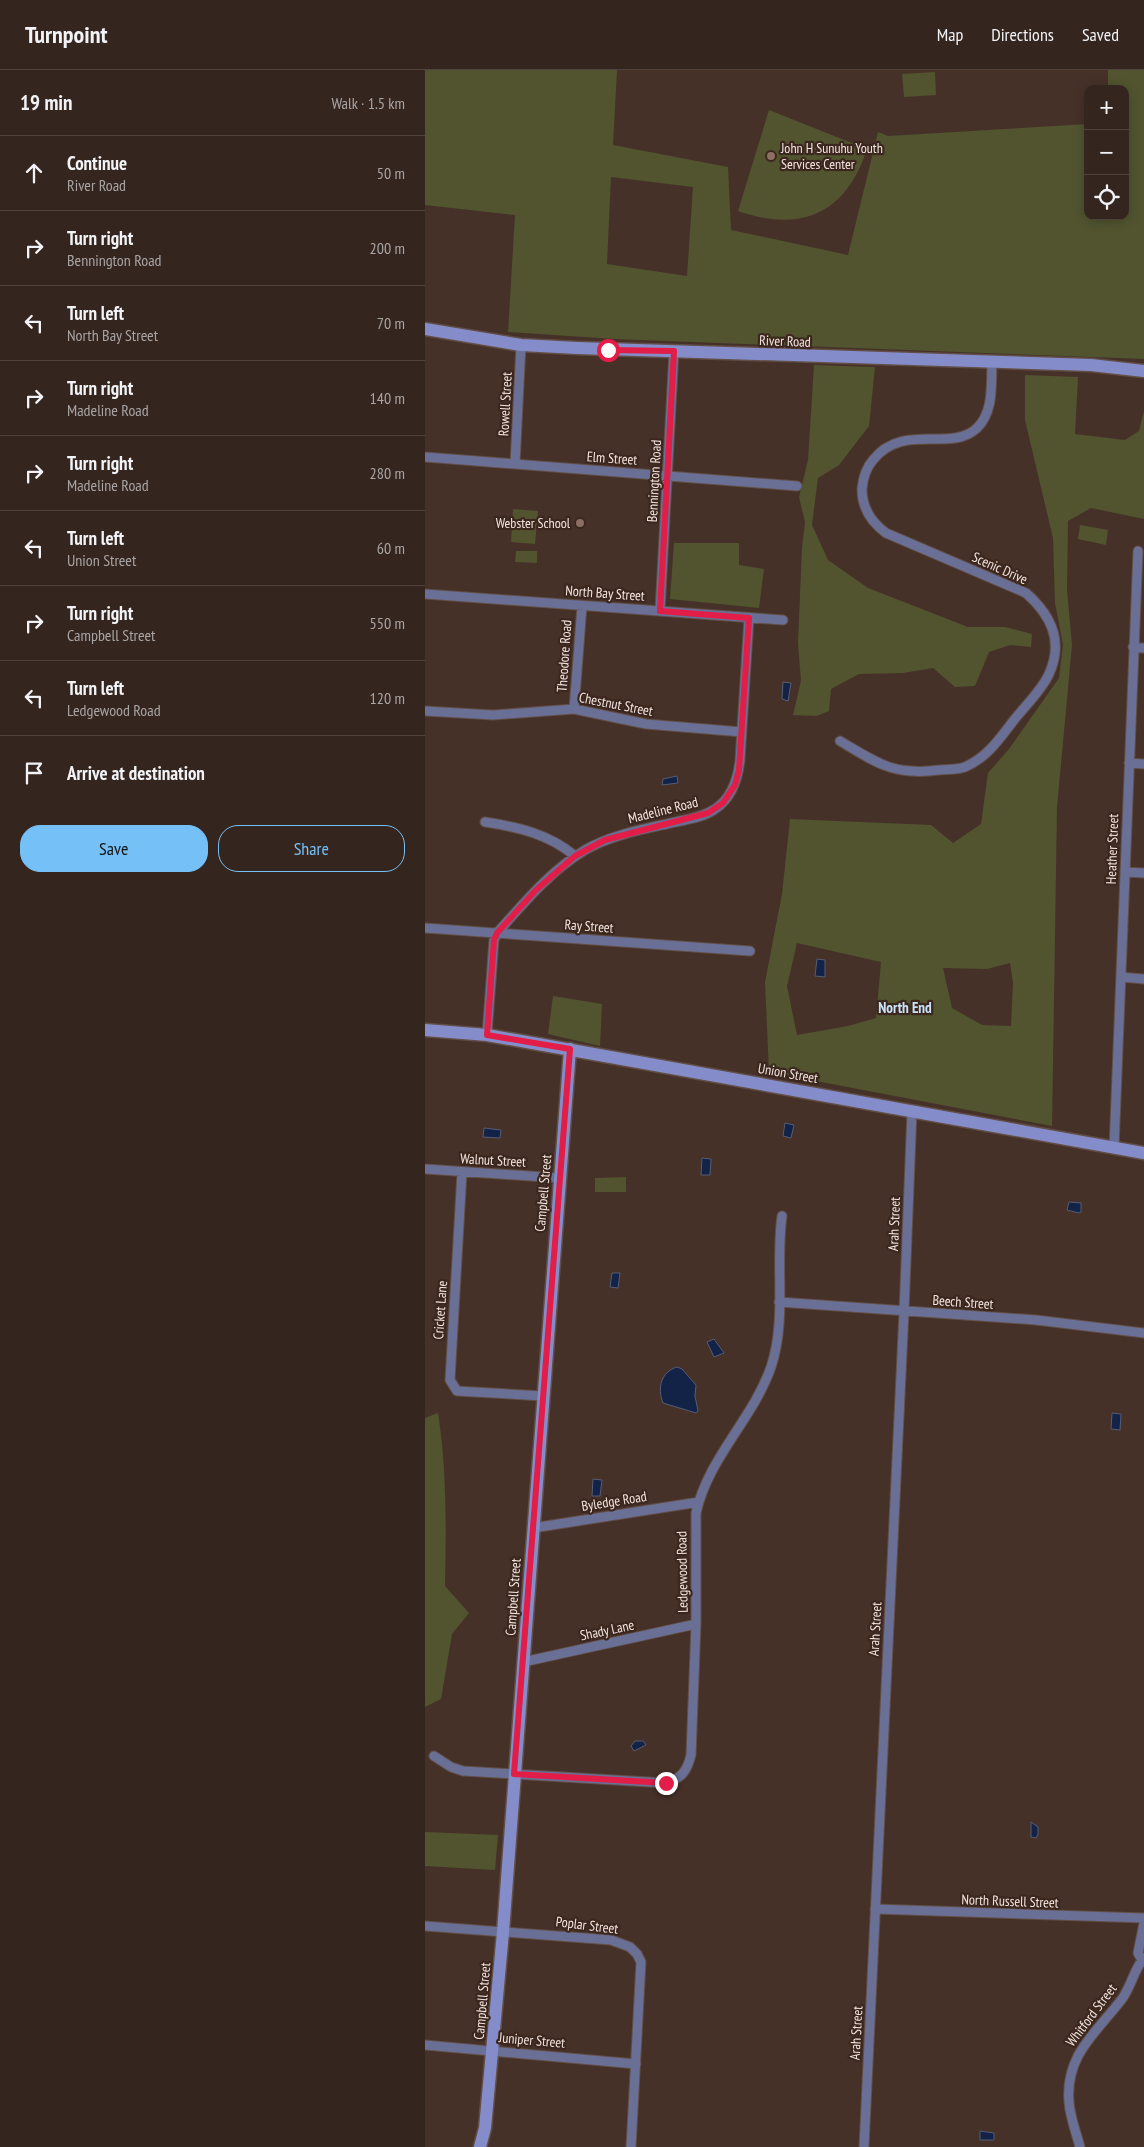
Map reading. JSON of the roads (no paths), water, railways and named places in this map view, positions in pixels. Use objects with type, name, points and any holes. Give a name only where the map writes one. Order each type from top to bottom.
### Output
[{"type":"street","name":"River Road","points":[[425,329],[521,345],[1091,365],[1144,371]]},
{"type":"street","name":"Rowell Street","points":[[515,464],[521,345]]},
{"type":"street","name":"Bennington Road","points":[[660,611],[674,351]]},
{"type":"street","name":"Scenic Drive","points":[[840,741],[877,763],[897,771],[931,771],[964,768],[987,754],[1049,675],[1055,649],[1052,627],[1042,608],[1026,593],[886,533],[871,520],[864,504],[863,484],[865,475],[869,465],[885,448],[904,440],[967,436],[977,429],[987,414],[990,404],[992,363]]},
{"type":"street","name":"Elm Street","points":[[425,457],[797,486]]},
{"type":"street","name":"Heather Street","points":[[1114,1148],[1138,551]]},
{"type":"street","name":"North Bay Street","points":[[425,594],[783,620]]},
{"type":"street","name":"Theodore Road","points":[[574,709],[582,606]]},
{"type":"street","name":"Madeline Road","points":[[497,933],[536,890],[575,856],[605,840],[698,816],[716,809],[731,792],[737,778],[742,732],[749,618]]},
{"type":"street","points":[[1133,647],[1144,648]]},
{"type":"street","name":"Chestnut Street","points":[[425,711],[493,714],[574,709],[645,724],[742,732]]},
{"type":"street","points":[[1129,763],[1144,764]]},
{"type":"street","points":[[485,822],[530,831],[558,843],[575,856]]},
{"type":"street","points":[[1125,872],[1144,874]]},
{"type":"street","name":"Ray Street","points":[[425,928],[750,951]]},
{"type":"street","points":[[487,1035],[493,947],[497,933]]},
{"type":"street","points":[[1121,977],[1144,979]]},
{"type":"street","name":"Union Street","points":[[425,1030],[487,1035],[570,1049],[1144,1153]]},
{"type":"street","name":"Campbell Street","points":[[480,2147],[485,2128],[503,1932],[570,1049]]},
{"type":"street","name":"Arah Street","points":[[864,2147],[912,1111]]},
{"type":"street","name":"Walnut Street","points":[[425,1169],[559,1178]]},
{"type":"street","name":"Cricket Lane","points":[[463,1172],[450,1380],[457,1391],[543,1396]]},
{"type":"street","name":"Ledgewood Road","points":[[434,1756],[451,1767],[463,1771],[666,1783],[676,1780],[684,1774],[691,1755],[696,1624],[695,1524],[699,1502],[719,1457],[757,1397],[770,1369],[775,1350],[779,1302],[779,1237],[782,1216]]},
{"type":"street","name":"Beech Street","points":[[779,1302],[1036,1320],[1144,1333]]},
{"type":"street","name":"Byledge Road","points":[[533,1528],[699,1502]]},
{"type":"street","name":"Shady Lane","points":[[523,1662],[696,1624]]},
{"type":"street","name":"North Russell Street","points":[[875,1909],[1144,1918]]},
{"type":"street","name":"Whitford Street","points":[[1080,2147],[1069,2103],[1069,2083],[1073,2063],[1084,2046],[1123,1998],[1143,1959],[1138,1953],[1144,1923]]},
{"type":"street","name":"Poplar Street","points":[[425,1926],[591,1937],[611,1940],[630,1946],[641,1962],[631,2147]]},
{"type":"street","name":"Juniper Street","points":[[425,2045],[636,2064]]},
{"type":"water","points":[[783,682],[791,683],[788,701],[782,699]]},
{"type":"water","points":[[677,776],[678,783],[662,785],[663,779]]},
{"type":"water","points":[[817,959],[825,960],[825,977],[815,976]]},
{"type":"water","points":[[785,1123],[794,1125],[791,1138],[783,1136]]},
{"type":"water","points":[[484,1128],[501,1130],[500,1138],[483,1137]]},
{"type":"water","points":[[702,1158],[711,1159],[710,1175],[701,1175]]},
{"type":"water","points":[[1069,1202],[1081,1203],[1081,1212],[1067,1210]]},
{"type":"water","points":[[612,1273],[620,1273],[618,1288],[610,1287]]},
{"type":"water","points":[[714,1339],[724,1353],[714,1357],[707,1342]]},
{"type":"water","points":[[677,1367],[682,1369],[696,1385],[695,1396],[698,1411],[696,1413],[663,1403],[660,1392],[662,1381],[667,1373]]},
{"type":"water","points":[[1112,1413],[1121,1414],[1120,1430],[1111,1429]]},
{"type":"water","points":[[593,1479],[602,1480],[600,1496],[592,1496]]},
{"type":"water","points":[[635,1741],[643,1741],[646,1745],[634,1751],[631,1746]]},
{"type":"water","points":[[1031,1822],[1038,1827],[1036,1838],[1031,1837]]},
{"type":"water","points":[[980,2131],[994,2133],[994,2140],[980,2140]]},
{"type":"place","name":"John H Sunuhu Youth Services Center","points":[[771,156]]},
{"type":"place","name":"Webster School","points":[[580,523]]},
{"type":"district","name":"North End","points":[[905,1007]]}]
